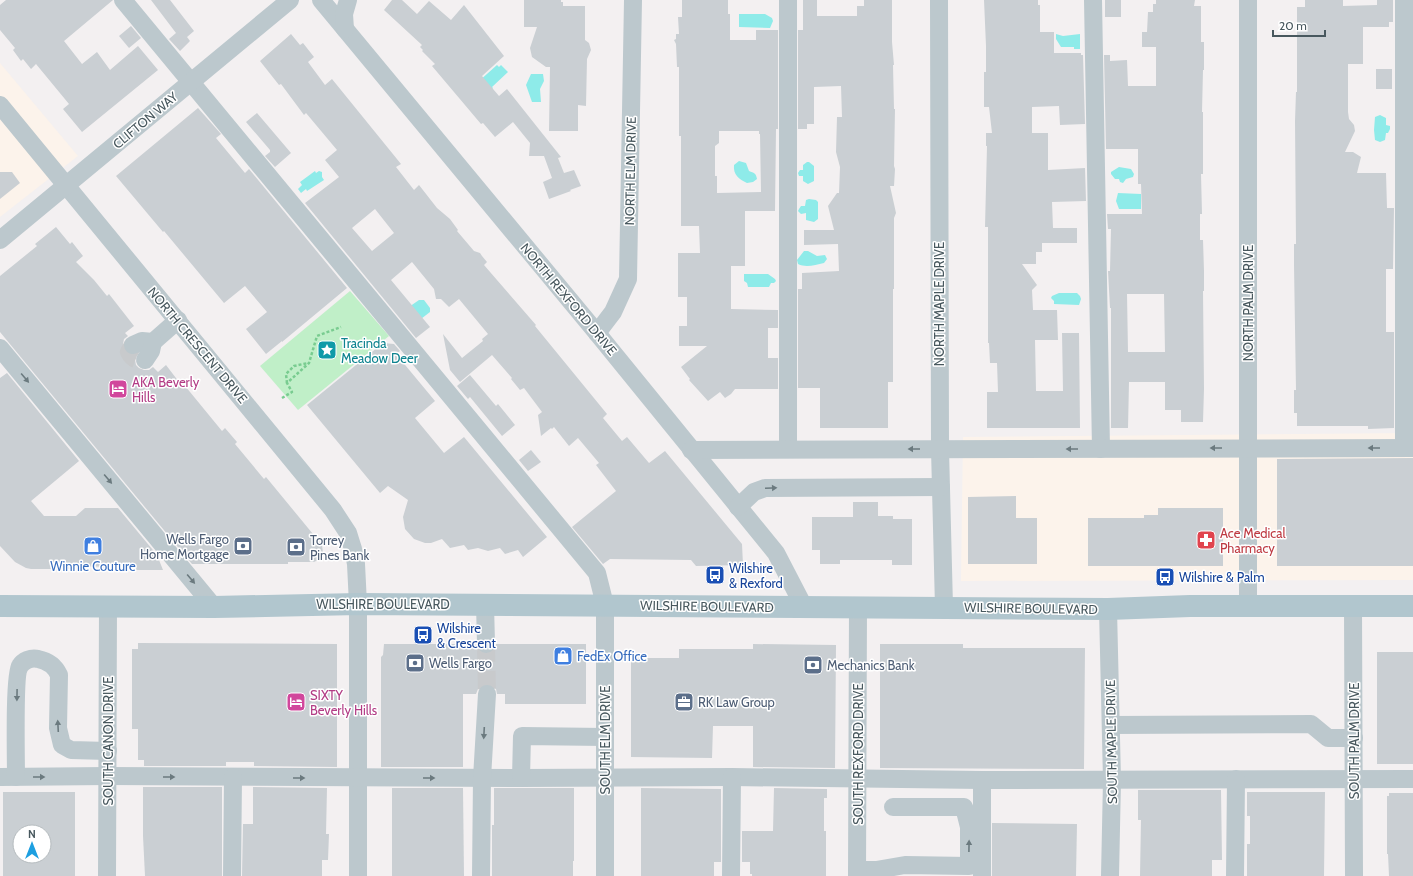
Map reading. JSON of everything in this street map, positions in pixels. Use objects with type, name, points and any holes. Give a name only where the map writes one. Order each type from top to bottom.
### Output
[{"type":"main road","name":"WILSHIRE BOULEVARD","points":[[0,606],[214,607],[358,604],[485,604],[1108,609],[1190,606],[1413,606]]},
{"type":"street","name":"SOUTH ELM DRIVE","points":[[123,0],[596,573],[605,605],[605,876]]},
{"type":"street","name":"CLIFTON WAY","points":[[0,240],[290,0]]},
{"type":"street","name":"NORTH REXFORD DRIVE","points":[[321,0],[776,552],[804,607]]},
{"type":"street","points":[[344,29],[344,14],[348,0]]},
{"type":"street","name":"NORTH ELM DRIVE","points":[[597,333],[613,312],[628,279],[633,0]]},
{"type":"street","points":[[788,0],[788,449]]},
{"type":"street","name":"NORTH MAPLE DRIVE","points":[[939,0],[940,449],[944,607]]},
{"type":"street","points":[[1093,0],[1101,449]]},
{"type":"street","name":"NORTH PALM DRIVE","points":[[1248,0],[1248,606]]},
{"type":"street","points":[[691,450],[1409,448],[1404,0]]},
{"type":"street","name":"NORTH CRESCENT DRIVE","points":[[0,105],[329,504],[348,532],[356,564],[358,604],[358,876]]},
{"type":"street","points":[[145,360],[151,351],[153,342],[178,320]]},
{"type":"street","points":[[133,345],[142,341],[153,342]]},
{"type":"street","points":[[0,348],[214,607]]},
{"type":"street","points":[[738,507],[754,492],[765,488],[941,487]]},
{"type":"street","points":[[485,604],[486,644]]},
{"type":"street","name":"SOUTH CANON DRIVE","points":[[108,606],[108,876]]},
{"type":"street","name":"SOUTH PALM DRIVE","points":[[1353,606],[1354,876]]},
{"type":"street","name":"SOUTH REXFORD DRIVE","points":[[858,607],[858,873]]},
{"type":"street","name":"SOUTH MAPLE DRIVE","points":[[1108,609],[1112,780],[1110,876]]},
{"type":"street","points":[[108,751],[71,750],[62,745],[58,728],[59,675],[56,668],[48,662],[36,658],[26,660],[19,667],[8,777],[732,777],[982,780],[1413,779]]},
{"type":"street","points":[[481,876],[482,778],[487,694]]},
{"type":"street","points":[[1111,724],[1311,724],[1328,738],[1354,738]]},
{"type":"street","points":[[521,778],[522,736],[604,737]]},
{"type":"street","points":[[232,777],[232,876]]},
{"type":"street","points":[[731,876],[732,777]]},
{"type":"street","points":[[1234,876],[1236,779]]},
{"type":"street","points":[[858,873],[905,865],[975,871],[976,826],[982,780]]},
{"type":"street","points":[[893,808],[964,807],[976,826]]},
{"type":"path","points":[[287,383],[309,363],[317,336],[341,327]]},
{"type":"path","points":[[282,398],[292,392],[287,383],[286,374],[294,366],[309,363]]},
{"type":"shaded area","points":[[0,63],[78,156],[0,217]]},
{"type":"shaded area","points":[[1413,433],[1413,580],[961,581],[963,437]]},
{"type":"green space","points":[[350,291],[389,336],[298,410],[260,366]]},
{"type":"water","points":[[739,14],[765,14],[772,18],[773,21],[770,28],[739,27]]},
{"type":"water","points":[[1056,34],[1063,36],[1080,34],[1080,49],[1074,49],[1074,47],[1061,47],[1056,39]]},
{"type":"water","points":[[497,65],[499,67],[501,65],[508,72],[492,87],[493,88],[489,92],[478,82]]},
{"type":"water","points":[[531,74],[543,74],[544,81],[540,89],[541,102],[532,102],[526,85]]},
{"type":"water","points":[[1380,115],[1386,118],[1386,125],[1390,126],[1390,129],[1388,133],[1386,133],[1385,140],[1380,142],[1375,140],[1374,130],[1375,117]]},
{"type":"water","points":[[739,161],[746,163],[749,171],[756,176],[757,179],[753,182],[747,183],[737,176],[734,171],[734,165]]},
{"type":"water","points":[[807,162],[814,166],[814,181],[808,184],[803,181],[803,176],[799,176],[798,173],[800,170],[803,170],[803,165]]},
{"type":"water","points":[[1119,167],[1131,169],[1134,174],[1133,177],[1126,179],[1123,183],[1120,182],[1119,179],[1115,179],[1111,172]]},
{"type":"water","points":[[315,171],[316,173],[319,171],[322,172],[322,177],[324,180],[307,191],[306,189],[301,193],[298,189],[302,185],[300,182]]},
{"type":"water","points":[[1118,193],[1141,194],[1141,209],[1119,209],[1116,201]]},
{"type":"water","points":[[806,200],[816,200],[818,202],[818,219],[814,222],[806,220],[806,213],[801,214],[798,211],[801,206],[805,206]]},
{"type":"water","points":[[804,251],[808,251],[817,256],[825,255],[827,259],[824,263],[811,266],[798,264],[797,260]]},
{"type":"water","points":[[744,274],[768,274],[776,281],[771,283],[769,287],[748,287],[747,283],[744,281]]},
{"type":"water","points":[[1059,293],[1077,293],[1081,299],[1079,305],[1054,304],[1054,301],[1051,298]]},
{"type":"water","points":[[419,300],[424,300],[430,308],[430,312],[417,322],[406,309]]},
{"type":"building","points":[[6,0],[113,0],[64,41],[82,64],[97,52],[110,70],[138,46],[158,70],[82,132],[63,109],[69,104],[36,64],[31,69],[23,59],[21,61],[13,50],[15,48],[0,30],[0,5]]},
{"type":"building","points":[[151,0],[170,0],[194,31],[187,37],[190,41],[180,51],[169,39],[176,33]]},
{"type":"building","points":[[392,0],[402,0],[417,14],[429,1],[451,20],[464,5],[504,56],[482,76],[499,96],[507,89],[561,157],[558,158],[564,173],[574,170],[581,186],[549,199],[543,182],[552,178],[544,156],[529,156],[530,143],[513,122],[495,137],[483,123],[481,124],[432,66],[435,64],[422,51],[423,50],[420,47],[422,45],[384,10]]},
{"type":"building","points":[[524,0],[561,0],[561,2],[563,2],[563,6],[585,6],[585,40],[589,43],[591,50],[587,59],[586,106],[578,105],[578,131],[549,131],[550,67],[546,67],[532,57],[530,48],[537,27],[524,27]]},
{"type":"building","points":[[682,0],[728,0],[728,14],[730,14],[730,40],[756,40],[756,30],[778,30],[778,129],[776,129],[775,211],[745,211],[745,266],[731,266],[731,309],[778,310],[778,328],[768,328],[768,358],[778,358],[778,389],[735,389],[725,398],[720,392],[708,401],[689,380],[690,379],[681,367],[707,346],[679,346],[679,326],[687,326],[687,297],[678,297],[678,253],[700,253],[699,226],[681,226],[679,67],[677,67],[676,44],[674,40],[676,39],[676,34],[679,34],[678,17],[682,17]],"holes":[[[719,131],[759,131],[761,192],[717,193],[717,176],[715,176],[715,146],[719,143]]]},
{"type":"building","points":[[803,0],[817,0],[817,16],[857,16],[857,6],[864,6],[864,0],[892,0],[895,169],[894,186],[890,186],[896,213],[894,218],[893,382],[888,382],[888,428],[820,428],[820,388],[798,388],[798,289],[802,289],[802,273],[839,271],[838,244],[804,245],[804,230],[834,230],[828,206],[837,193],[839,193],[840,167],[836,152],[837,117],[842,117],[841,86],[814,87],[814,124],[807,124],[807,129],[798,129],[798,30],[803,30]]},
{"type":"building","points":[[984,0],[1038,0],[1038,5],[1040,5],[1040,32],[1054,32],[1054,53],[1081,53],[1081,55],[1083,55],[1085,124],[1060,125],[1059,106],[1032,107],[1032,133],[1048,133],[1048,170],[1085,168],[1086,201],[1052,202],[1053,228],[1077,228],[1077,243],[1042,243],[1042,252],[1036,252],[1036,264],[1022,264],[1037,285],[1032,290],[1033,310],[1057,310],[1058,340],[1035,340],[1036,391],[1063,391],[1062,333],[1079,333],[1080,428],[987,428],[987,392],[998,392],[997,363],[990,363],[988,343],[988,227],[985,227],[986,133],[992,133],[989,107],[984,107],[986,46]]},
{"type":"building","points":[[1105,0],[1121,0],[1121,17],[1105,17]]},
{"type":"building","points":[[1156,0],[1195,0],[1194,6],[1201,6],[1201,42],[1204,42],[1202,112],[1203,174],[1201,174],[1202,214],[1200,214],[1200,240],[1203,240],[1204,271],[1203,422],[1181,422],[1181,410],[1165,410],[1165,382],[1129,382],[1128,428],[1111,428],[1111,308],[1108,271],[1110,271],[1111,229],[1108,229],[1107,214],[1142,214],[1141,184],[1138,184],[1138,149],[1106,149],[1104,55],[1110,55],[1110,61],[1127,60],[1128,86],[1156,86],[1156,47],[1142,47],[1142,32],[1147,32],[1148,12],[1153,12],[1153,4],[1156,4]],"holes":[[[1127,294],[1164,294],[1165,352],[1128,352]]]},
{"type":"building","points":[[1305,0],[1343,0],[1343,6],[1377,5],[1377,0],[1393,0],[1393,22],[1389,22],[1389,27],[1363,27],[1363,64],[1348,64],[1348,112],[1349,119],[1354,125],[1355,131],[1345,152],[1353,152],[1361,157],[1357,173],[1386,173],[1387,208],[1394,208],[1393,269],[1386,269],[1386,332],[1394,332],[1394,428],[1368,429],[1368,426],[1297,426],[1297,413],[1294,413],[1294,390],[1296,390],[1294,244],[1296,244],[1295,121],[1297,92],[1297,7],[1305,7]]},
{"type":"building","points":[[131,26],[141,38],[129,48],[119,36]]},
{"type":"building","points":[[291,34],[300,45],[303,43],[314,57],[308,62],[325,85],[332,79],[401,164],[396,167],[414,190],[419,185],[437,208],[450,219],[458,230],[457,231],[474,251],[480,253],[487,262],[484,265],[536,325],[535,326],[607,414],[603,418],[622,441],[627,437],[649,463],[665,451],[742,544],[743,565],[696,566],[691,560],[610,559],[603,564],[572,527],[616,491],[596,465],[599,463],[578,438],[569,446],[554,427],[541,436],[538,415],[542,412],[524,388],[520,390],[511,379],[512,378],[492,355],[460,382],[450,370],[443,334],[462,358],[483,341],[482,339],[488,334],[459,299],[449,307],[441,299],[436,299],[434,289],[412,262],[391,280],[430,327],[416,338],[305,203],[339,177],[325,160],[337,150],[306,113],[304,115],[281,84],[279,85],[260,61]],"holes":[[[375,209],[394,233],[372,251],[352,228]]]},
{"type":"building","points":[[1376,69],[1392,69],[1392,89],[1376,89]]},
{"type":"building","points":[[198,108],[221,134],[216,138],[245,173],[249,169],[347,288],[266,354],[246,329],[267,312],[245,286],[224,303],[116,176]]},
{"type":"building","points":[[257,113],[291,153],[275,167],[265,156],[270,152],[270,150],[246,122]]},
{"type":"building","points":[[0,172],[12,172],[20,183],[0,199]]},
{"type":"building","name":"AKA Beverly Hills","points":[[56,227],[70,244],[72,242],[83,256],[76,262],[107,296],[109,294],[134,326],[125,333],[128,336],[124,339],[123,349],[127,353],[136,355],[136,365],[144,370],[149,370],[153,367],[158,372],[166,365],[222,431],[225,428],[237,442],[235,444],[264,479],[266,477],[322,545],[323,553],[320,559],[314,562],[288,562],[288,564],[192,564],[0,332],[0,276],[37,246],[35,244]]},
{"type":"building","points":[[383,343],[394,344],[400,351],[396,354],[435,401],[415,418],[444,453],[464,437],[547,537],[523,557],[518,550],[505,554],[500,548],[488,551],[478,548],[468,550],[464,545],[450,548],[442,539],[431,543],[425,543],[414,539],[405,529],[403,517],[408,500],[388,486],[380,493],[307,405]]},
{"type":"building","points":[[7,373],[79,461],[31,501],[44,516],[76,516],[85,508],[118,508],[157,555],[163,570],[129,570],[129,566],[72,567],[72,569],[31,569],[15,562],[0,546],[0,378]]},
{"type":"building","points":[[470,375],[496,406],[498,404],[515,425],[502,436],[470,397],[468,399],[457,386]]},
{"type":"building","points":[[531,450],[541,462],[528,471],[519,460]]},
{"type":"building","points":[[1413,458],[1413,566],[1277,566],[1277,459]]},
{"type":"building","points":[[1016,496],[1016,518],[1037,518],[1037,564],[968,564],[968,497]]},
{"type":"building","points":[[853,502],[878,502],[878,516],[893,516],[893,519],[912,519],[912,565],[892,565],[892,560],[840,560],[840,564],[820,564],[820,550],[812,550],[812,517],[853,517]]},
{"type":"building","points":[[1158,508],[1223,508],[1223,566],[1088,566],[1088,518],[1144,518],[1144,515],[1158,515]]},
{"type":"building","points":[[138,643],[337,644],[337,767],[254,766],[254,762],[226,762],[226,766],[144,766],[144,760],[138,760],[138,729],[132,729],[132,649],[138,649]]},
{"type":"building","points":[[384,644],[475,644],[477,650],[486,654],[492,653],[496,644],[586,644],[586,704],[505,704],[505,694],[497,694],[496,689],[492,685],[483,684],[478,689],[476,694],[463,694],[463,767],[381,767],[381,657],[383,655]]},
{"type":"building","points":[[753,644],[836,645],[835,768],[753,767],[753,726],[713,726],[712,758],[631,757],[631,658],[679,658],[679,649],[753,649]]},
{"type":"building","points":[[880,644],[963,644],[963,648],[1085,648],[1084,769],[880,768]]},
{"type":"building","points":[[1377,652],[1413,652],[1413,764],[1377,764]]},
{"type":"building","points":[[143,787],[222,787],[222,876],[145,876]]},
{"type":"building","points":[[253,787],[327,788],[326,834],[329,834],[328,860],[322,860],[322,876],[242,876],[243,824],[253,824]]},
{"type":"building","points":[[392,788],[463,788],[464,876],[392,876]]},
{"type":"building","points":[[494,788],[574,788],[573,876],[492,876]]},
{"type":"building","points":[[641,788],[721,789],[721,862],[714,862],[714,876],[641,876]]},
{"type":"building","points":[[774,788],[827,789],[827,798],[824,798],[826,876],[752,876],[752,874],[750,874],[750,862],[742,862],[742,831],[773,831]]},
{"type":"building","points":[[1138,790],[1221,790],[1222,860],[1212,860],[1212,876],[1140,876],[1141,820],[1138,820]]},
{"type":"building","points":[[3,792],[75,792],[75,876],[3,876]]},
{"type":"building","points":[[1247,792],[1325,792],[1324,876],[1247,876],[1247,844],[1250,844],[1250,816],[1247,816]]},
{"type":"building","points":[[1389,793],[1413,793],[1413,876],[1389,876],[1387,854],[1387,796],[1389,796]]},
{"type":"building","points":[[992,823],[1077,824],[1076,876],[992,876]]},
{"type":"tunnel","points":[[133,345],[129,352],[132,357],[137,360],[145,360]]},
{"type":"tunnel","points":[[486,644],[487,694]]},
{"type":"place","name":"Tracinda Meadow Deer","points":[[327,350]]},
{"type":"place","name":"AKA Beverly Hills","points":[[118,389]]},
{"type":"place","name":"Ace Medical Pharmacy","points":[[1206,540]]},
{"type":"place","name":"Winnie Couture","points":[[93,546]]},
{"type":"place","name":"Wells Fargo Home Mortgage","points":[[243,546]]},
{"type":"place","name":"Torrey Pines Bank","points":[[296,547]]},
{"type":"place","name":"Wilshire & Rexford","points":[[715,575]]},
{"type":"place","name":"Wilshire & Palm","points":[[1165,577]]},
{"type":"place","name":"Wilshire & Crescent","points":[[423,635]]},
{"type":"place","name":"FedEx Office","points":[[563,656]]},
{"type":"place","name":"Wells Fargo","points":[[415,663]]},
{"type":"place","name":"Mechanics Bank","points":[[813,665]]},
{"type":"place","name":"SIXTY Beverly Hills","points":[[296,702]]},
{"type":"place","name":"RK Law Group","points":[[684,702]]}]
